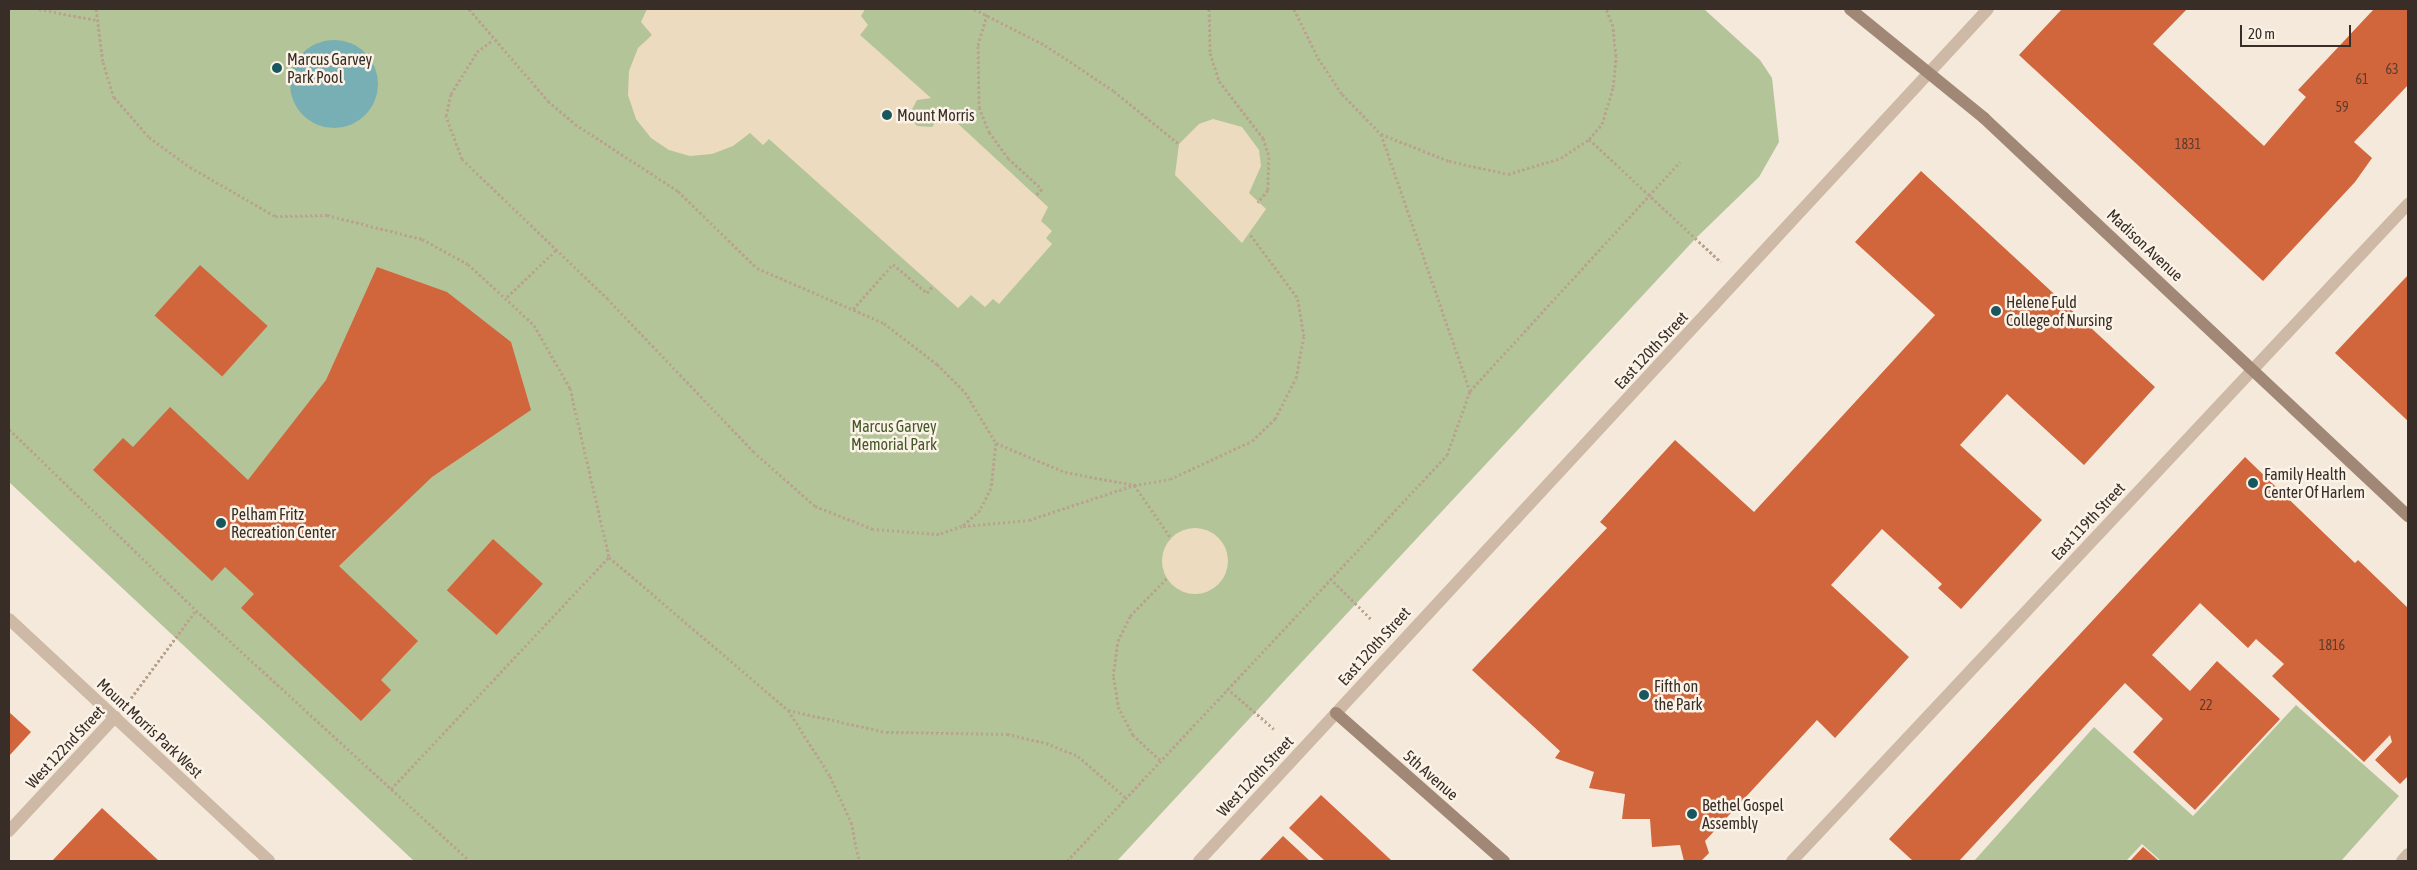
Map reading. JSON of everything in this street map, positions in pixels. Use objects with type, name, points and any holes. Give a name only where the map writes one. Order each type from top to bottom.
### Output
[{"type":"main road","name":"Madison Avenue","points":[[1850,9],[1984,118],[2408,516]]},
{"type":"main road","name":"5th Avenue","points":[[1336,713],[1504,861]]},
{"type":"street","name":"East 120th Street","points":[[1336,713],[1988,9]]},
{"type":"street","name":"East 119th Street","points":[[1792,861],[2408,204]]},
{"type":"street","name":"Mount Morris Park West","points":[[9,619],[269,861]]},
{"type":"street","name":"West 120th Street","points":[[1199,861],[1336,713]]},
{"type":"street","name":"West 122nd Street","points":[[9,831],[115,717]]},
{"type":"street","points":[[2402,861],[2408,854]]},
{"type":"path","points":[[40,9],[96,20]]},
{"type":"path","points":[[96,9],[96,20],[114,97],[149,137],[190,167],[276,216],[327,215],[422,239],[468,264],[507,297],[534,325],[570,388],[609,557],[788,710],[830,776],[851,822],[859,861]]},
{"type":"path","points":[[469,9],[493,40],[575,124],[678,191],[757,268],[884,323],[937,364],[965,392],[996,443],[1065,472],[1098,482],[1134,485]]},
{"type":"path","points":[[974,9],[987,14],[1107,86],[1179,144]]},
{"type":"path","points":[[1209,9],[1210,53],[1219,81],[1263,138],[1269,156],[1268,190],[1258,202]]},
{"type":"path","points":[[1294,9],[1318,58],[1342,94],[1381,134],[1449,162],[1508,174],[1561,158],[1589,139],[1602,124],[1613,87],[1614,33],[1606,9]]},
{"type":"path","points":[[987,14],[978,46],[979,107],[989,132],[1008,158],[1042,189],[1036,195]]},
{"type":"path","points":[[493,40],[477,52],[451,94],[446,116],[462,159],[482,181],[557,249],[754,452],[815,506],[845,521],[889,531],[939,534],[962,526],[1029,520],[1134,485],[1170,479],[1252,441],[1275,419],[1296,378],[1304,336],[1297,297],[1250,234]]},
{"type":"path","points":[[1381,134],[1470,391]]},
{"type":"path","points":[[1589,139],[1739,280]]},
{"type":"path","points":[[1067,861],[1125,796],[1447,455],[1470,391],[1652,198],[1680,162]]},
{"type":"path","points":[[507,297],[557,249]]},
{"type":"path","points":[[853,309],[892,264],[927,293],[933,285]]},
{"type":"path","points":[[9,429],[196,610],[470,861]]},
{"type":"path","points":[[962,526],[980,510],[991,488],[996,443]]},
{"type":"path","points":[[1134,485],[1171,538]]},
{"type":"path","points":[[391,789],[609,557]]},
{"type":"path","points":[[1160,760],[1132,735],[1119,708],[1113,676],[1118,641],[1130,616],[1167,578]]},
{"type":"path","points":[[1330,578],[1371,619]]},
{"type":"path","name":"West 122nd Street","points":[[115,717],[196,610]]},
{"type":"path","points":[[1227,688],[1274,729]]},
{"type":"path","points":[[788,710],[886,732],[1007,734],[1046,742],[1078,756],[1125,796]]},
{"type":"green space","name":"Marcus Garvey Memorial Park","points":[[9,9],[1704,9],[1760,60],[1772,78],[1779,142],[1759,177],[1696,238],[1117,861],[414,861],[9,482]]},
{"type":"green space","points":[[2296,705],[2399,796],[2341,861],[2161,861],[2142,844],[2126,861],[1974,861],[2094,727],[2193,816]]},
{"type":"shaded area","points":[[647,9],[865,9],[861,16],[868,25],[860,35],[931,98],[917,100],[910,113],[912,120],[917,126],[932,127],[941,116],[941,108],[1048,207],[1041,221],[1052,231],[1046,238],[1052,244],[999,304],[993,299],[985,307],[971,295],[958,308],[769,139],[763,145],[750,133],[733,146],[712,154],[690,156],[669,150],[651,138],[636,119],[628,95],[629,71],[638,48],[652,35],[641,22]]},
{"type":"shaded area","points":[[1213,119],[1242,127],[1259,150],[1261,166],[1249,193],[1266,209],[1242,243],[1175,175],[1179,144],[1199,124]]},
{"type":"shaded area","points":[[1195,528],[1208,530],[1218,538],[1226,548],[1228,561],[1226,574],[1218,584],[1208,592],[1195,594],[1182,592],[1172,584],[1164,574],[1162,561],[1164,548],[1172,538],[1182,530]]},
{"type":"water","points":[[334,40],[351,43],[359,47],[371,59],[375,67],[378,84],[375,101],[371,109],[359,121],[351,125],[334,128],[317,125],[309,121],[297,109],[293,101],[290,84],[293,67],[297,59],[309,47],[317,43]]},
{"type":"building","points":[[2062,9],[2187,9],[2153,44],[2264,146],[2306,97],[2298,90],[2374,9],[2408,9],[2408,85],[2354,142],[2372,158],[2355,182],[2263,281],[2019,55]]},
{"type":"building","points":[[1921,171],[2155,387],[2084,465],[2007,394],[1960,445],[2042,520],[1961,609],[1938,588],[1942,584],[1882,529],[1831,585],[1909,657],[1835,738],[1817,720],[1705,841],[1709,853],[1702,860],[1684,861],[1680,845],[1652,847],[1650,819],[1622,819],[1625,794],[1589,788],[1594,772],[1555,758],[1560,751],[1472,670],[1607,528],[1600,522],[1675,440],[1754,512],[1935,315],[1855,242]]},
{"type":"building","points":[[200,265],[268,326],[222,376],[154,316]]},
{"type":"building","points":[[377,267],[447,292],[511,342],[531,410],[432,477],[339,566],[418,641],[381,680],[391,690],[361,721],[241,608],[254,594],[225,567],[212,581],[93,470],[123,438],[133,447],[170,407],[248,480],[326,380]]},
{"type":"building","points":[[2408,275],[2408,421],[2335,353]]},
{"type":"building","points":[[2245,457],[2355,563],[2358,560],[2408,608],[2408,776],[2400,784],[2375,760],[2392,742],[2390,735],[2364,762],[2272,676],[2284,664],[2256,639],[2248,648],[2200,603],[2152,655],[2190,691],[2217,661],[2280,719],[2195,810],[2133,752],[2163,719],[2125,683],[1959,861],[1913,861],[1889,839]]},
{"type":"building","points":[[493,539],[543,584],[497,635],[447,590]]},
{"type":"building","points":[[9,712],[31,732],[9,756]]},
{"type":"building","points":[[1321,795],[1392,861],[1325,861],[1289,828]]},
{"type":"building","points":[[102,808],[159,861],[52,861]]},
{"type":"building","points":[[1283,836],[1310,861],[1259,861]]},
{"type":"building","points":[[2143,847],[2159,861],[2130,861]]},
{"type":"place","name":"Marcus Garvey Park Pool","points":[[277,68]]},
{"type":"place","name":"Mount Morris","points":[[887,115]]},
{"type":"place","name":"Helene Fuld College of Nursing","points":[[1996,311]]},
{"type":"place","name":"Family Health Center Of Harlem","points":[[2253,483]]},
{"type":"place","name":"Pelham Fritz Recreation Center","points":[[221,523]]},
{"type":"place","name":"Fifth on the Park","points":[[1644,695]]},
{"type":"place","name":"Bethel Gospel Assembly","points":[[1692,814]]}]
